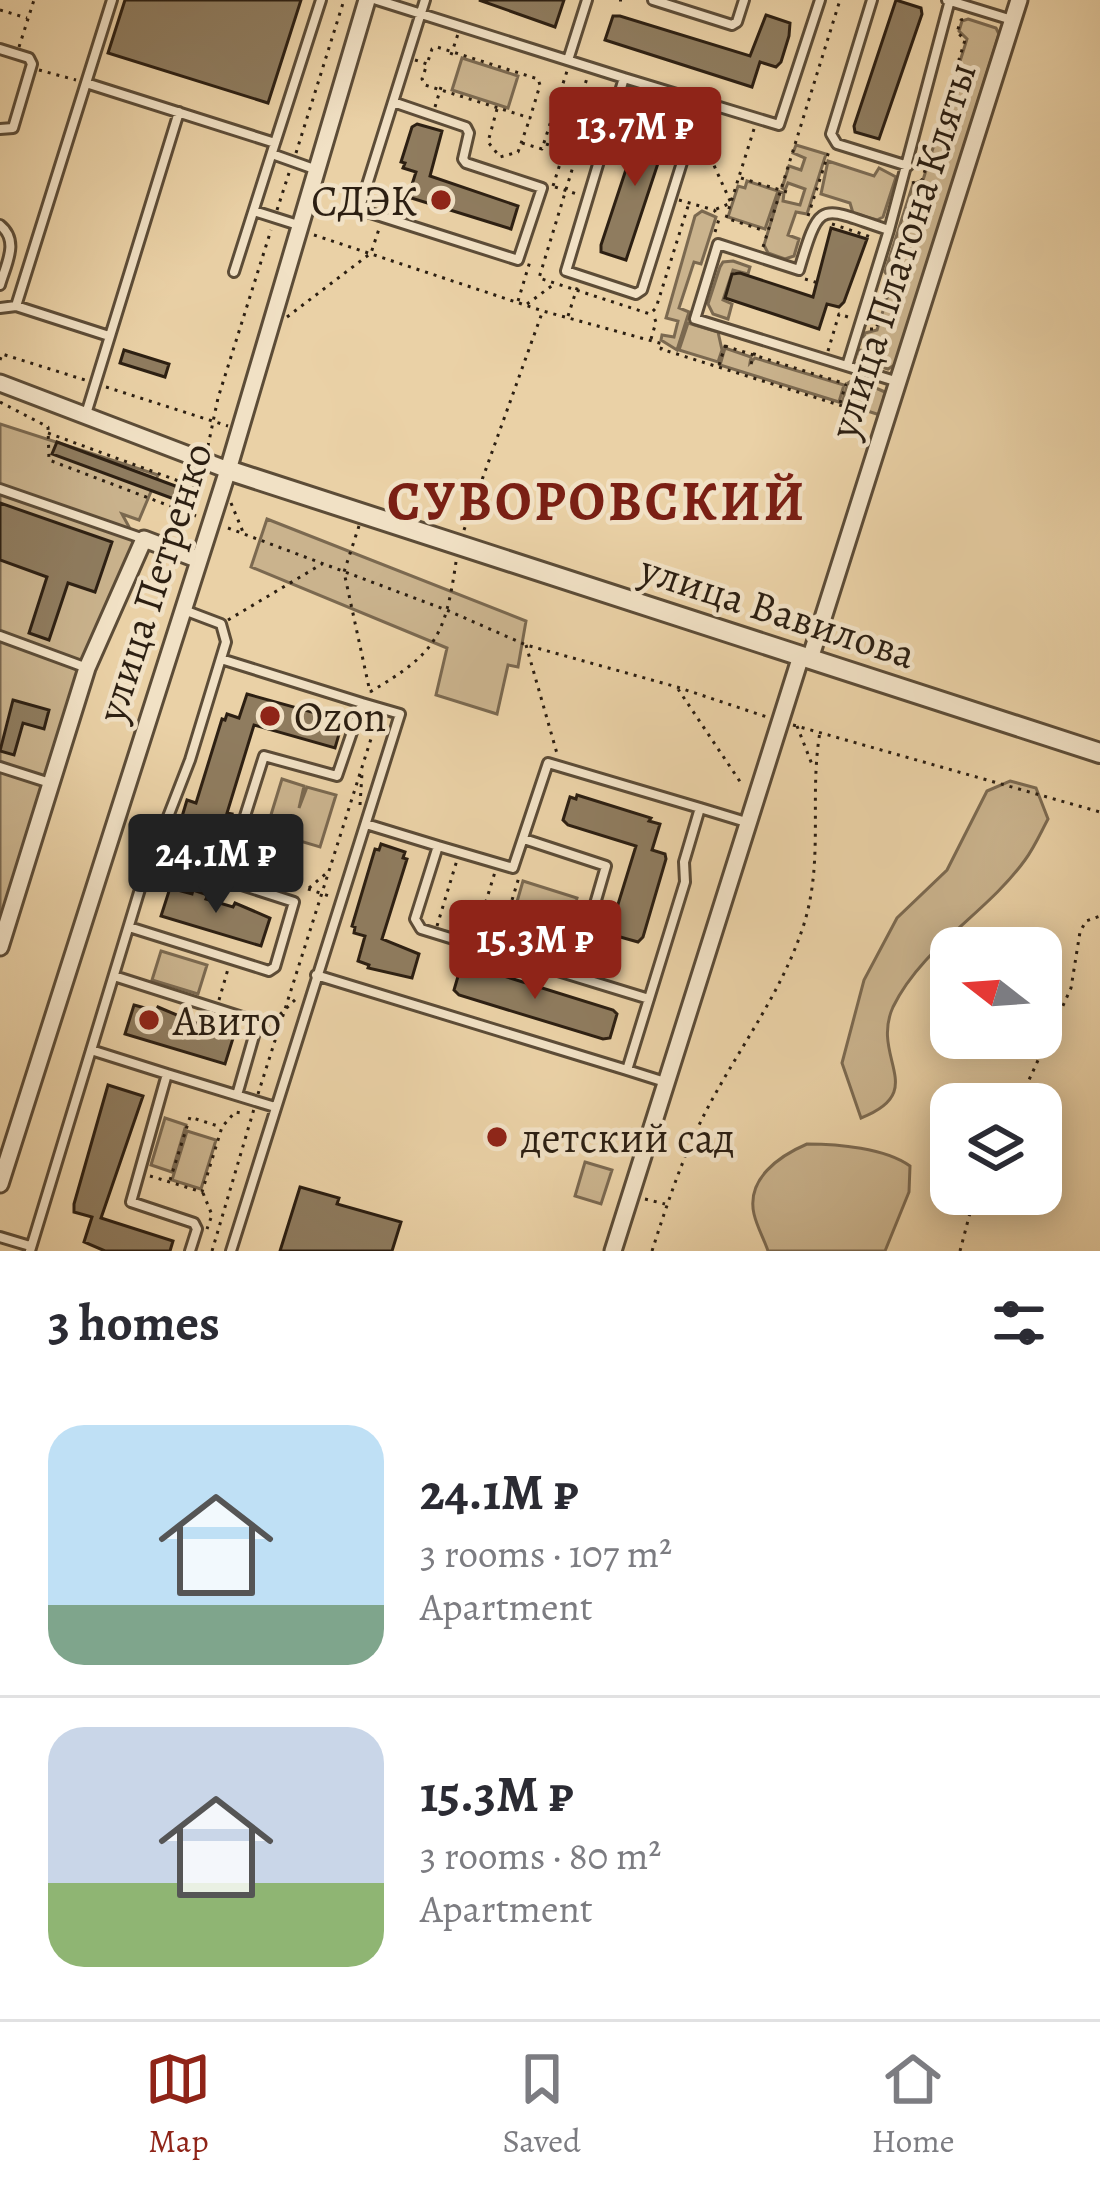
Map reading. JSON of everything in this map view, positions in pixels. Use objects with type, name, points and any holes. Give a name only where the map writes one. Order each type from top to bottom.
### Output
[{"type":"street","name":"улица Петренко","points":[[0,1184],[228,470],[367,0]]},
{"type":"street","name":"улица Платона Кляты","points":[[613,1251],[746,822],[789,724],[805,658],[1019,0]]},
{"type":"street","points":[[0,383],[228,470]]},
{"type":"street","name":"улица Вавилова","points":[[228,470],[1100,753]]},
{"type":"street","points":[[0,947],[87,668],[144,539],[199,560]]},
{"type":"lane","points":[[16,306],[112,0]]},
{"type":"lane","points":[[234,272],[321,0]]},
{"type":"lane","points":[[376,0],[774,125],[782,120],[820,0]]},
{"type":"lane","points":[[393,102],[466,127],[466,163],[542,188],[522,256],[515,260],[365,213],[361,204],[393,102],[421,14],[425,0]]},
{"type":"lane","points":[[569,61],[587,0]]},
{"type":"lane","points":[[653,0],[732,25],[744,0]]},
{"type":"lane","points":[[872,0],[832,128],[833,138],[842,146],[908,166]]},
{"type":"lane","points":[[847,367],[908,166],[949,0],[1013,21]]},
{"type":"lane","points":[[0,49],[32,60],[13,128],[0,128]]},
{"type":"lane","points":[[624,78],[566,265],[569,273],[580,277],[639,294],[701,102]]},
{"type":"lane","points":[[86,83],[275,142]]},
{"type":"lane","points":[[86,416],[179,112]]},
{"type":"lane","points":[[272,154],[319,170]]},
{"type":"lane","points":[[254,212],[302,229]]},
{"type":"lane","points":[[890,230],[833,213],[814,220],[799,270],[718,244],[695,319],[898,382]]},
{"type":"lane","points":[[0,225],[11,242],[0,285]]},
{"type":"lane","points":[[0,308],[16,306],[109,336]]},
{"type":"lane","points":[[0,489],[144,539]]},
{"type":"lane","points":[[0,1237],[30,1249],[128,927],[220,659],[226,635],[221,624],[183,610]]},
{"type":"lane","points":[[0,636],[87,668]]},
{"type":"lane","points":[[220,659],[400,714],[361,824],[231,1251]]},
{"type":"lane","points":[[225,879],[264,756],[338,776],[362,703]]},
{"type":"lane","points":[[361,824],[513,868],[527,840],[546,766],[559,765],[746,822]]},
{"type":"lane","points":[[0,767],[51,783]]},
{"type":"lane","points":[[627,1070],[685,882],[684,862],[700,808]]},
{"type":"lane","points":[[527,840],[607,866],[574,976]]},
{"type":"lane","points":[[438,846],[416,926],[649,1000]]},
{"type":"lane","points":[[128,927],[273,970],[294,902],[155,857]]},
{"type":"lane","points":[[316,975],[667,1082]]},
{"type":"lane","points":[[114,976],[258,1022],[237,1095]]},
{"type":"lane","points":[[91,1050],[275,1107]]},
{"type":"lane","points":[[167,1073],[131,1202],[194,1222],[190,1251]]},
{"type":"path","points":[[17,54],[34,0]]},
{"type":"path","points":[[204,461],[344,0]]},
{"type":"path","points":[[767,255],[762,244],[840,0]]},
{"type":"path","points":[[0,10],[28,19]]},
{"type":"path","points":[[912,183],[922,180],[965,40],[957,32],[961,20],[982,22]]},
{"type":"path","points":[[452,53],[460,26]]},
{"type":"path","points":[[498,107],[488,137],[492,151],[509,157],[522,143],[530,118],[541,81],[434,47],[423,82],[498,107],[530,118]]},
{"type":"path","points":[[407,58],[427,64]]},
{"type":"path","points":[[522,143],[542,149],[569,61]]},
{"type":"path","points":[[31,68],[86,83]]},
{"type":"path","points":[[578,194],[554,186],[591,68]]},
{"type":"path","points":[[585,85],[619,95]]},
{"type":"path","points":[[432,114],[441,88]]},
{"type":"path","points":[[597,88],[539,272],[542,280],[553,285],[652,313]]},
{"type":"path","points":[[557,100],[578,107]]},
{"type":"path","points":[[726,218],[757,120]]},
{"type":"path","points":[[691,137],[706,142],[731,203]]},
{"type":"path","points":[[805,224],[833,138]]},
{"type":"path","points":[[544,143],[565,150]]},
{"type":"path","points":[[579,146],[592,150]]},
{"type":"path","points":[[739,177],[787,192]]},
{"type":"path","points":[[671,198],[766,231]]},
{"type":"path","points":[[650,340],[656,322],[652,313],[689,203]]},
{"type":"path","points":[[714,210],[731,203]]},
{"type":"path","points":[[271,330],[371,253],[382,218]]},
{"type":"path","points":[[845,229],[849,218]]},
{"type":"path","points":[[824,225],[872,237],[876,244]]},
{"type":"path","points":[[302,229],[886,420]]},
{"type":"path","points":[[517,302],[535,244]]},
{"type":"path","points":[[864,332],[875,329],[891,282],[884,272]]},
{"type":"path","points":[[526,305],[569,273]]},
{"type":"path","points":[[567,318],[580,277]]},
{"type":"path","points":[[801,281],[818,283]]},
{"type":"path","points":[[370,692],[431,646],[449,611],[458,545],[543,311]]},
{"type":"path","points":[[825,360],[839,314],[854,319]]},
{"type":"path","points":[[718,367],[730,330]]},
{"type":"path","points":[[725,346],[846,384]]},
{"type":"path","points":[[0,360],[2,354],[240,430]]},
{"type":"path","points":[[840,405],[851,379]]},
{"type":"path","points":[[0,402],[48,427],[49,460],[449,611],[526,645],[1100,812]]},
{"type":"path","points":[[48,433],[191,482],[232,503],[244,534]]},
{"type":"path","points":[[210,1251],[377,707],[344,572],[364,513]]},
{"type":"path","points":[[221,624],[322,564]]},
{"type":"path","points":[[526,645],[555,736],[559,765]]},
{"type":"path","points":[[677,687],[754,802]]},
{"type":"path","points":[[789,724],[814,769]]},
{"type":"path","points":[[652,1251],[704,1114],[784,977],[805,922],[818,858],[814,769],[820,731]]},
{"type":"path","points":[[360,804],[363,764]]},
{"type":"path","points":[[345,820],[361,824]]},
{"type":"path","points":[[496,952],[527,840]]},
{"type":"path","points":[[434,934],[459,853]]},
{"type":"path","points":[[472,945],[497,864]]},
{"type":"path","points":[[329,870],[308,890],[333,897]]},
{"type":"path","points":[[1028,1083],[1071,988],[1079,932],[1086,921],[1100,916]]},
{"type":"path","points":[[217,1008],[232,959]]},
{"type":"path","points":[[261,1032],[283,1015],[316,975]]},
{"type":"path","points":[[210,1251],[203,1242],[212,1215],[202,1192],[222,1127],[244,1105],[255,1104]]},
{"type":"path","points":[[170,1182],[190,1117],[222,1127]]},
{"type":"path","points":[[137,1172],[202,1192]]},
{"type":"path","points":[[630,1196],[667,1204]]},
{"type":"path","points":[[960,1251],[969,1215]]},
{"type":"shaded area","points":[[968,19],[996,28],[999,34],[896,364],[888,369],[859,360],[860,350],[865,351],[869,339],[865,333],[877,330],[892,282],[885,272],[913,184],[923,180],[967,39],[959,31]]},
{"type":"shaded area","points":[[462,58],[518,76],[508,108],[452,90]]},
{"type":"shaded area","points":[[796,145],[826,154],[807,214],[796,212],[788,235],[799,239],[794,256],[785,259],[768,253],[764,245],[780,192],[783,201],[800,205],[805,189],[788,183],[782,188],[789,166],[801,170],[805,158],[793,153]]},
{"type":"shaded area","points":[[828,161],[874,176],[879,168],[896,177],[883,217],[877,220],[853,213],[850,203],[821,194]]},
{"type":"shaded area","points":[[747,181],[778,191],[765,229],[728,217],[738,186],[745,188]]},
{"type":"shaded area","points":[[702,211],[716,217],[701,264],[694,262],[679,308],[689,312],[677,350],[661,340],[662,335],[674,337],[678,321],[666,318],[695,216]]},
{"type":"shaded area","points":[[733,261],[750,267],[748,274],[733,270],[723,300],[732,304],[728,319],[713,314],[708,304],[720,267]]},
{"type":"shaded area","points":[[688,323],[718,332],[722,350],[718,362],[679,350]]},
{"type":"shaded area","points":[[725,348],[751,357],[750,363],[755,358],[844,385],[839,402],[720,365]]},
{"type":"shaded area","points":[[855,379],[885,392],[880,415],[842,403],[848,383]]},
{"type":"shaded area","points":[[0,424],[158,475],[139,520],[122,514],[135,538],[0,921]]},
{"type":"shaded area","points":[[267,519],[526,621],[518,667],[508,665],[497,714],[436,695],[447,648],[251,567]]},
{"type":"shaded area","points":[[282,779],[304,786],[299,808],[307,787],[336,795],[320,847],[266,831]]},
{"type":"shaded area","points":[[1010,781],[1036,788],[1048,819],[1010,879],[960,927],[930,927],[930,956],[905,986],[888,1025],[895,1084],[892,1096],[861,1118],[842,1063],[864,980],[897,918],[947,870],[987,791]]},
{"type":"shaded area","points":[[523,881],[577,898],[568,929],[514,912]]},
{"type":"shaded area","points":[[161,951],[207,965],[198,994],[152,980]]},
{"type":"shaded area","points":[[165,1118],[186,1125],[172,1172],[151,1165]]},
{"type":"shaded area","points":[[187,1131],[216,1140],[201,1189],[172,1180]]},
{"type":"shaded area","points":[[807,1144],[875,1151],[910,1166],[909,1192],[885,1251],[768,1251],[754,1214],[755,1190],[776,1162]]},
{"type":"shaded area","points":[[585,1162],[612,1170],[601,1204],[575,1196]]},
{"type":"building","points":[[125,0],[301,0],[268,103],[108,53]]},
{"type":"building","points":[[479,0],[564,0],[555,27]]},
{"type":"building","points":[[896,0],[921,8],[922,14],[879,139],[855,132],[854,126]]},
{"type":"building","points":[[766,15],[790,23],[789,36],[781,62],[776,67],[760,62],[752,87],[605,40],[613,16],[620,16],[750,56]]},
{"type":"building","points":[[643,118],[668,125],[668,133],[626,260],[601,252],[601,245]]},
{"type":"building","points":[[417,124],[442,131],[430,176],[518,206],[511,229],[408,197],[416,172],[403,168],[401,162]]},
{"type":"building","points":[[831,228],[867,239],[844,302],[839,307],[827,304],[819,329],[725,298],[732,274],[740,273],[813,297]]},
{"type":"building","points":[[124,350],[169,364],[165,377],[120,363]]},
{"type":"building","points":[[57,442],[178,487],[174,499],[52,454]]},
{"type":"building","points":[[0,503],[112,542],[95,592],[68,583],[49,640],[29,633],[47,577],[0,560]]},
{"type":"building","points":[[247,694],[337,719],[342,724],[335,748],[254,725],[217,864],[172,850],[187,800],[196,803],[222,719],[227,714],[239,718]]},
{"type":"building","points":[[13,700],[49,710],[44,729],[23,723],[14,755],[0,751]]},
{"type":"building","points":[[577,795],[660,824],[652,850],[665,854],[666,859],[638,942],[613,935],[611,927],[636,846],[568,825],[563,820],[570,797]]},
{"type":"building","points":[[381,844],[405,852],[407,859],[382,939],[419,954],[412,978],[368,968],[358,961],[365,936],[354,933],[352,926],[375,849]]},
{"type":"building","points":[[170,888],[192,894],[193,890],[208,895],[206,899],[233,907],[235,903],[270,918],[261,946],[161,916]]},
{"type":"building","points":[[461,966],[613,1010],[617,1014],[610,1038],[459,995],[454,990]]},
{"type":"building","points":[[134,1005],[156,1011],[158,1007],[234,1035],[225,1064],[125,1034]]},
{"type":"building","points":[[108,1085],[143,1096],[101,1218],[173,1241],[170,1251],[105,1251],[84,1242],[92,1217],[74,1212],[74,1204]]},
{"type":"building","points":[[300,1187],[339,1198],[337,1204],[401,1222],[392,1251],[280,1251]]},
{"type":"place","name":"СДЭК","points":[[441,200]]},
{"type":"place","name":"Ozon","points":[[270,716]]},
{"type":"place","name":"Авито","points":[[149,1020]]},
{"type":"place","name":"детский сад","points":[[497,1137]]},
{"type":"district","name":"СУВОРОВСКИЙ","points":[[597,501]]}]
